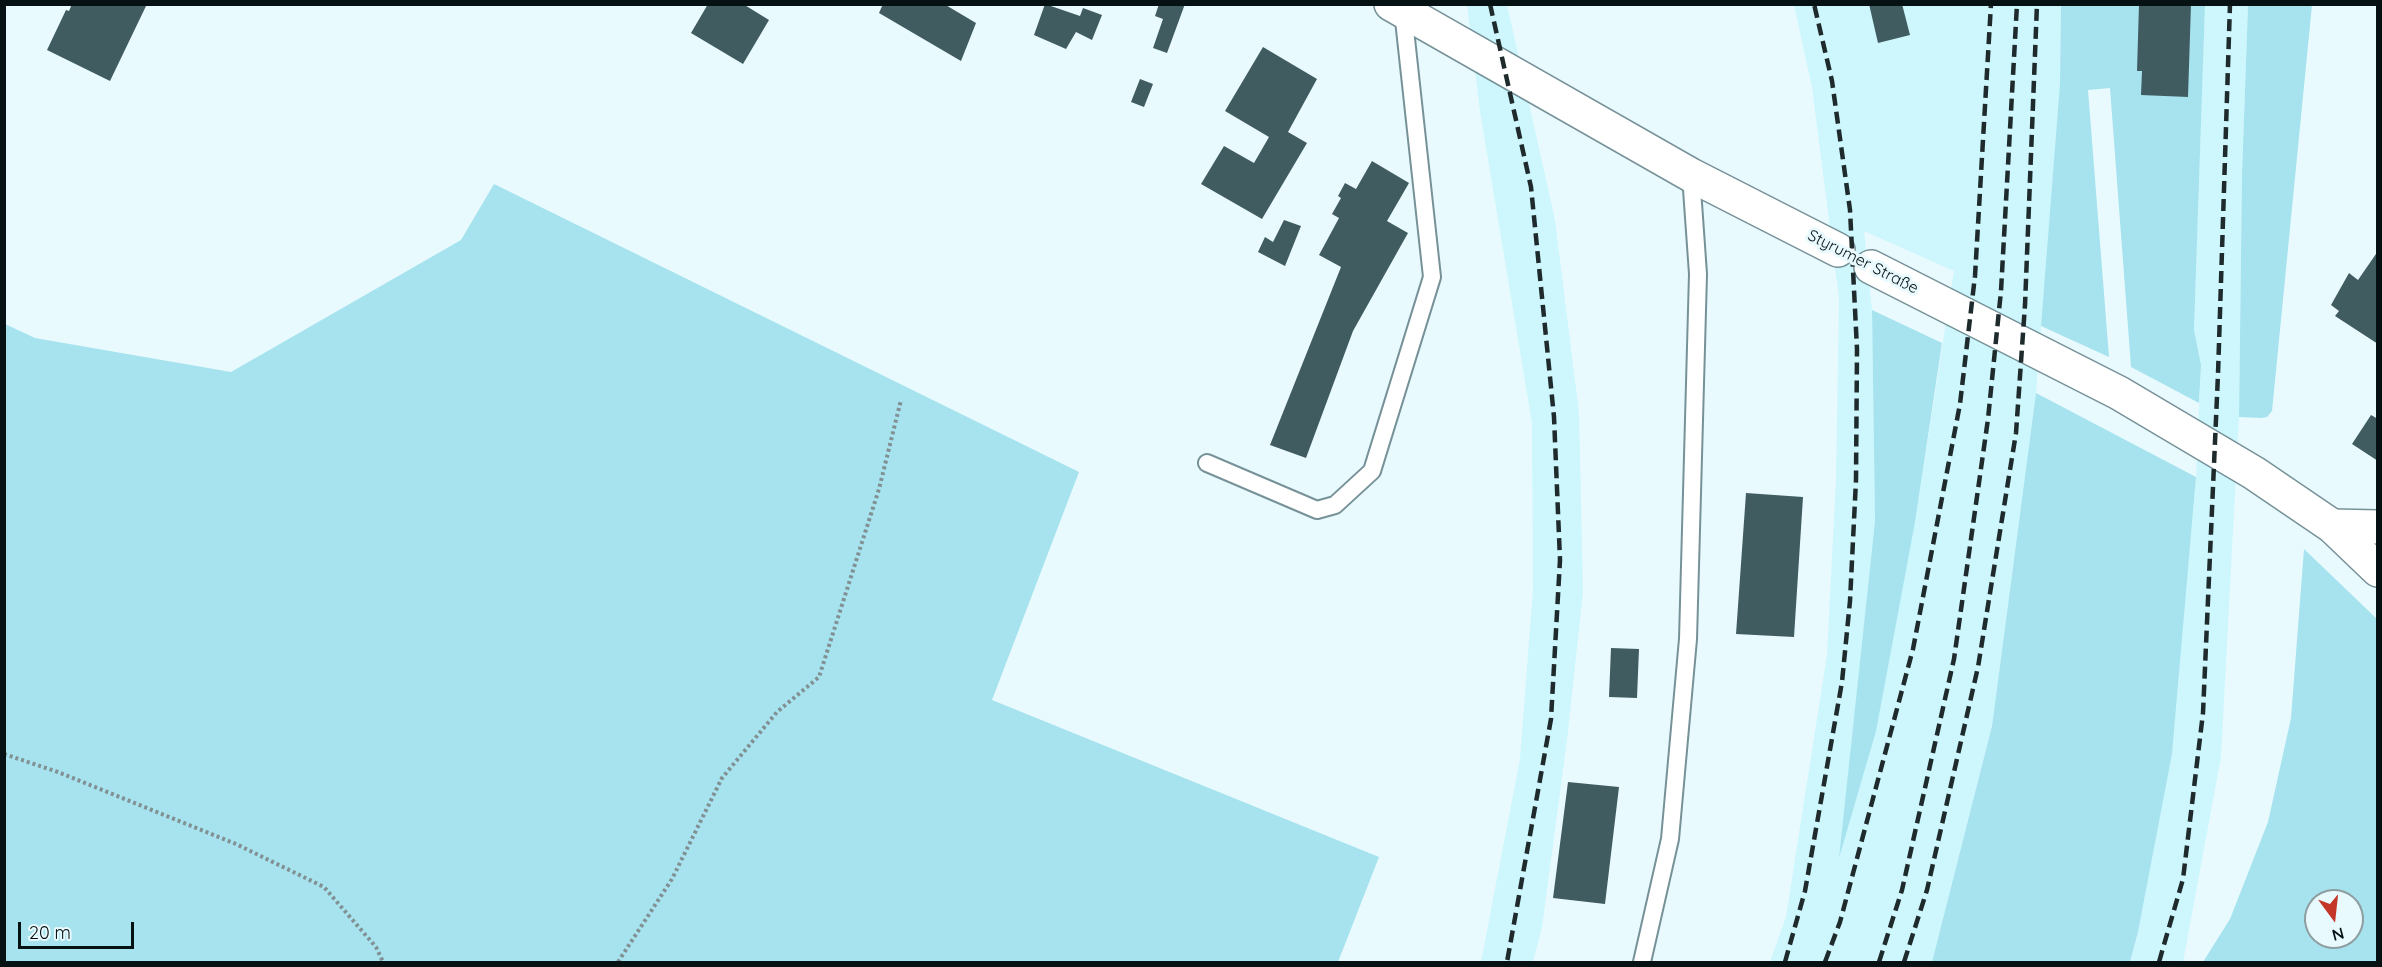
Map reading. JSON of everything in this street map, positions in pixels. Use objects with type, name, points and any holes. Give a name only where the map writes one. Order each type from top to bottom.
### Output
[{"type":"street","name":"Styrumer Straße","points":[[1397,8],[1691,175],[2120,393],[2254,473],[2332,526],[2378,570]]},
{"type":"street","points":[[2332,526],[2378,527]]},
{"type":"lane","points":[[1207,463],[1317,510],[1335,505],[1372,471],[1432,276],[1397,8]]},
{"type":"lane","points":[[1642,963],[1670,839],[1688,639],[1698,274],[1691,175]]},
{"type":"path","points":[[618,963],[672,879],[722,778],[777,712],[819,677],[879,489],[901,400]]},
{"type":"path","points":[[4,754],[58,772],[236,844],[324,887],[376,947],[383,963]]},
{"type":"shaded area","points":[[1467,5],[1507,5],[1555,220],[1579,413],[1583,592],[1567,740],[1542,927],[1533,962],[1481,962],[1520,759],[1533,589],[1532,423],[1480,111]]},
{"type":"shaded area","points":[[1794,5],[2061,5],[2060,83],[2036,393],[1992,726],[1932,962],[1770,962],[1786,917],[1827,655],[1836,480],[1839,298],[1812,87]],"holes":[[[1864,231],[1954,271],[1915,522],[1840,853],[1875,521],[1872,310]]]},
{"type":"shaded area","points":[[2061,5],[2205,5],[2194,330],[2201,365],[2199,403],[2131,367],[2110,88],[2088,90],[2109,357],[2041,326],[2060,83]]},
{"type":"shaded area","points":[[2205,5],[2248,5],[2242,175],[2239,417],[2221,757],[2183,962],[2130,962],[2138,932],[2172,754],[2196,477],[2201,365],[2194,330]]},
{"type":"shaded area","points":[[2248,5],[2312,5],[2272,411],[2267,417],[2261,418],[2239,417],[2242,175]]},
{"type":"shaded area","points":[[494,184],[1079,472],[992,700],[1379,857],[1338,962],[5,962],[5,324],[35,338],[231,372],[461,240]]},
{"type":"shaded area","points":[[1872,310],[1942,343],[1915,522],[1876,731],[1839,858],[1875,521]]},
{"type":"shaded area","points":[[2036,393],[2196,477],[2172,754],[2138,932],[2130,962],[1932,962],[1992,726]]},
{"type":"shaded area","points":[[2304,549],[2377,619],[2377,962],[2203,962],[2230,919],[2268,822],[2291,718]]},
{"type":"building","points":[[72,4],[147,4],[110,81],[47,50],[66,10],[69,11]]},
{"type":"building","points":[[708,4],[743,4],[769,20],[743,64],[691,33]]},
{"type":"building","points":[[883,4],[944,4],[976,23],[961,61],[879,13]]},
{"type":"building","points":[[1045,4],[1080,16],[1083,8],[1102,15],[1092,40],[1076,32],[1066,49],[1034,35]]},
{"type":"building","points":[[1159,4],[1185,4],[1167,53],[1153,48],[1163,19],[1155,16]]},
{"type":"building","points":[[1869,4],[1902,4],[1910,35],[1878,43]]},
{"type":"building","points":[[2139,4],[2191,4],[2188,97],[2141,95],[2142,71],[2137,71]]},
{"type":"building","points":[[1263,47],[1317,79],[1288,132],[1307,143],[1262,219],[1201,184],[1224,146],[1254,163],[1269,137],[1225,111]]},
{"type":"building","points":[[1140,79],[1153,84],[1144,107],[1131,102]]},
{"type":"building","points":[[1372,161],[1409,183],[1387,221],[1408,233],[1353,331],[1306,458],[1270,445],[1341,267],[1319,255],[1339,218],[1332,214],[1341,198],[1338,196],[1345,183],[1356,189]]},
{"type":"building","points":[[1284,220],[1301,226],[1285,266],[1258,252],[1265,237],[1273,242]]},
{"type":"building","points":[[2378,251],[2378,344],[2335,316],[2339,311],[2331,305],[2349,273],[2358,280]]},
{"type":"building","points":[[2371,415],[2378,419],[2378,461],[2352,444]]},
{"type":"building","points":[[1746,493],[1803,497],[1794,637],[1736,634]]},
{"type":"building","points":[[1611,648],[1639,649],[1637,698],[1609,697]]},
{"type":"building","points":[[1568,782],[1619,787],[1605,904],[1553,898]]},
{"type":"railway","points":[[1490,4],[1531,187],[1554,417],[1560,560],[1551,719],[1507,962]]},
{"type":"railway","points":[[1785,962],[1805,891],[1842,682],[1850,601],[1856,480],[1857,349],[1850,210],[1832,81],[1814,4]]},
{"type":"railway","points":[[1825,962],[1840,922],[1913,649],[1960,404],[1975,276],[1991,4]]},
{"type":"railway","points":[[1879,962],[1902,890],[1954,659],[1988,419],[2001,291],[2017,4]]},
{"type":"railway","points":[[1904,962],[1927,890],[1978,667],[2016,433],[2025,305],[2037,4]]},
{"type":"railway","points":[[2159,962],[2183,879],[2203,713],[2218,374],[2230,4]]}]
